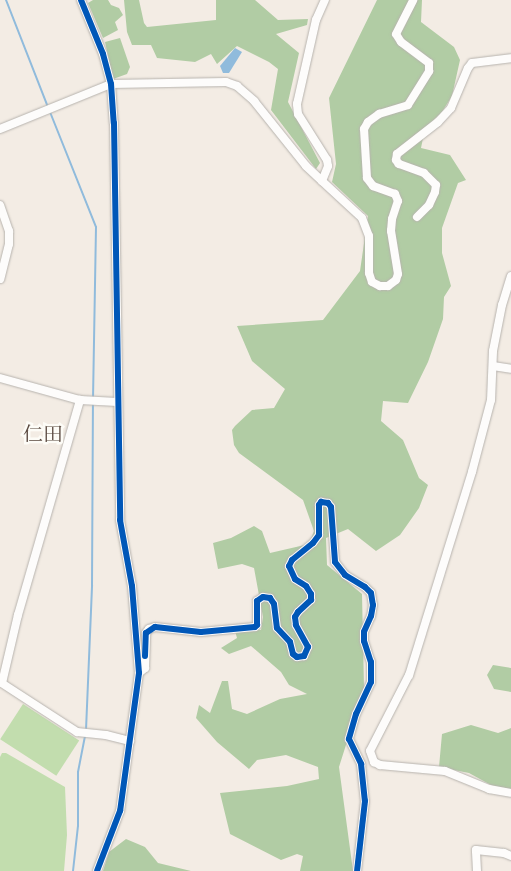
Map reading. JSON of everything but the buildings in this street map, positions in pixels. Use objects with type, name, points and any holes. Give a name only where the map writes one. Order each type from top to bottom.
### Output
[{"type":"street","points":[[81,0],[103,54],[111,84],[114,123],[114,205],[118,274],[117,402],[120,520],[133,594],[139,673],[120,811],[97,871]]},
{"type":"street","points":[[322,181],[328,166],[327,160],[298,114],[297,104],[316,20],[325,0]]},
{"type":"street","points":[[0,129],[100,86],[111,84],[216,81],[238,86],[254,101],[306,166],[362,218],[369,236],[369,273],[372,282],[380,286],[388,286],[396,280],[398,274],[392,231],[392,219],[398,201],[395,194],[373,186],[367,178],[364,129],[368,122],[379,114],[408,105],[429,71],[429,63],[401,42],[396,34],[413,0]]},
{"type":"street","points":[[417,217],[429,205],[436,185],[424,173],[399,164],[396,160],[397,154],[438,122],[451,108],[468,68],[472,63],[511,58]]},
{"type":"street","points":[[0,205],[9,231],[9,244],[0,279]]},
{"type":"street","points":[[511,276],[502,305],[493,351],[491,400],[472,472],[409,675],[372,743],[370,751],[374,762],[380,765],[445,771],[489,789],[511,794]]},
{"type":"street","points":[[493,366],[511,370]]},
{"type":"street","points":[[0,378],[80,400],[117,402]]},
{"type":"street","points":[[80,400],[20,605],[1,682],[77,732],[106,735],[130,741]]},
{"type":"street","points":[[139,673],[145,668],[146,633],[149,629],[154,627],[201,632],[255,627],[257,625],[257,601],[262,597],[270,598],[274,604],[277,628],[290,642],[292,654],[297,657],[304,656],[308,647],[296,625],[295,617],[312,600],[306,586],[295,579],[289,566],[292,560],[313,543],[319,534],[318,505],[320,502],[325,502],[331,507],[335,562],[345,575],[365,587],[371,593],[372,610],[364,632],[364,641],[371,662],[371,682],[356,714],[349,738],[363,773],[365,801],[357,871]]},
{"type":"street","points":[[363,773],[374,762]]},
{"type":"street","points":[[477,871],[476,850],[497,852],[511,856]]},
{"type":"green space","points":[[93,0],[108,0],[111,5],[119,8],[123,15],[115,22],[118,30],[103,38],[88,3]]},
{"type":"green space","points":[[124,0],[139,0],[144,23],[147,27],[216,20],[216,0],[255,0],[278,20],[308,19],[307,25],[276,34],[299,53],[288,102],[320,163],[316,169],[271,110],[278,69],[269,62],[237,46],[217,64],[211,54],[195,62],[157,58],[151,45],[132,45],[127,32]]},
{"type":"green space","points":[[377,0],[422,0],[421,22],[454,47],[460,60],[452,96],[442,112],[425,128],[421,148],[450,155],[466,180],[458,183],[442,228],[442,253],[451,286],[444,297],[443,319],[428,362],[408,403],[383,401],[381,421],[403,440],[419,478],[428,485],[419,508],[400,535],[376,551],[348,529],[326,538],[327,565],[362,594],[364,688],[339,767],[353,871],[300,871],[303,856],[297,854],[281,860],[230,834],[220,793],[287,786],[319,779],[318,767],[286,755],[257,760],[249,769],[217,742],[196,718],[199,705],[210,713],[222,681],[228,681],[232,709],[247,714],[280,699],[307,694],[289,685],[281,672],[251,646],[229,654],[221,648],[237,638],[235,631],[261,630],[263,617],[254,568],[242,564],[218,569],[213,543],[231,538],[254,526],[262,531],[270,553],[309,544],[314,531],[303,500],[239,453],[234,445],[232,430],[235,426],[252,410],[274,408],[285,389],[252,361],[237,326],[323,320],[360,271],[368,216],[332,182],[336,164],[329,98]]},
{"type":"green space","points":[[120,38],[130,67],[127,74],[113,79],[105,42]]},
{"type":"green space","points":[[493,665],[511,668],[511,692],[494,689],[487,675]]},
{"type":"green space","points":[[23,704],[79,740],[56,776],[0,739]]},
{"type":"green space","points":[[471,725],[498,733],[511,728],[511,796],[469,773],[439,767],[442,734]]},
{"type":"green space","points":[[2,753],[6,753],[65,787],[67,835],[64,871],[0,871],[0,757]]},
{"type":"green space","points":[[126,839],[145,847],[158,863],[191,871],[103,871],[109,852]]},
{"type":"water","points":[[235,48],[242,52],[229,73],[223,73],[220,66]]},
{"type":"waterway","points":[[6,0],[48,107]]},
{"type":"waterway","points":[[50,112],[96,227],[93,398]]},
{"type":"waterway","points":[[86,730],[92,585],[93,403]]},
{"type":"waterway","points":[[73,871],[78,826],[78,772],[85,735]]},
{"type":"cycle path","points":[[81,0],[103,54],[111,84],[114,123],[120,520],[132,586],[139,673],[120,811],[97,871]]},
{"type":"cycle path","points":[[145,656],[146,633],[155,627],[201,632],[255,627],[257,625],[257,601],[263,597],[270,598],[274,604],[277,628],[290,642],[293,654],[297,657],[304,656],[308,647],[296,625],[295,617],[311,600],[311,594],[306,586],[295,579],[289,566],[292,560],[313,543],[319,535],[319,505],[321,502],[328,503],[331,507],[335,562],[345,575],[365,587],[371,593],[373,605],[371,616],[364,632],[364,641],[371,662],[371,682],[356,714],[349,739],[361,764],[365,801],[357,871]]},
{"type":"district","name":"仁田","points":[[43,434]]}]
